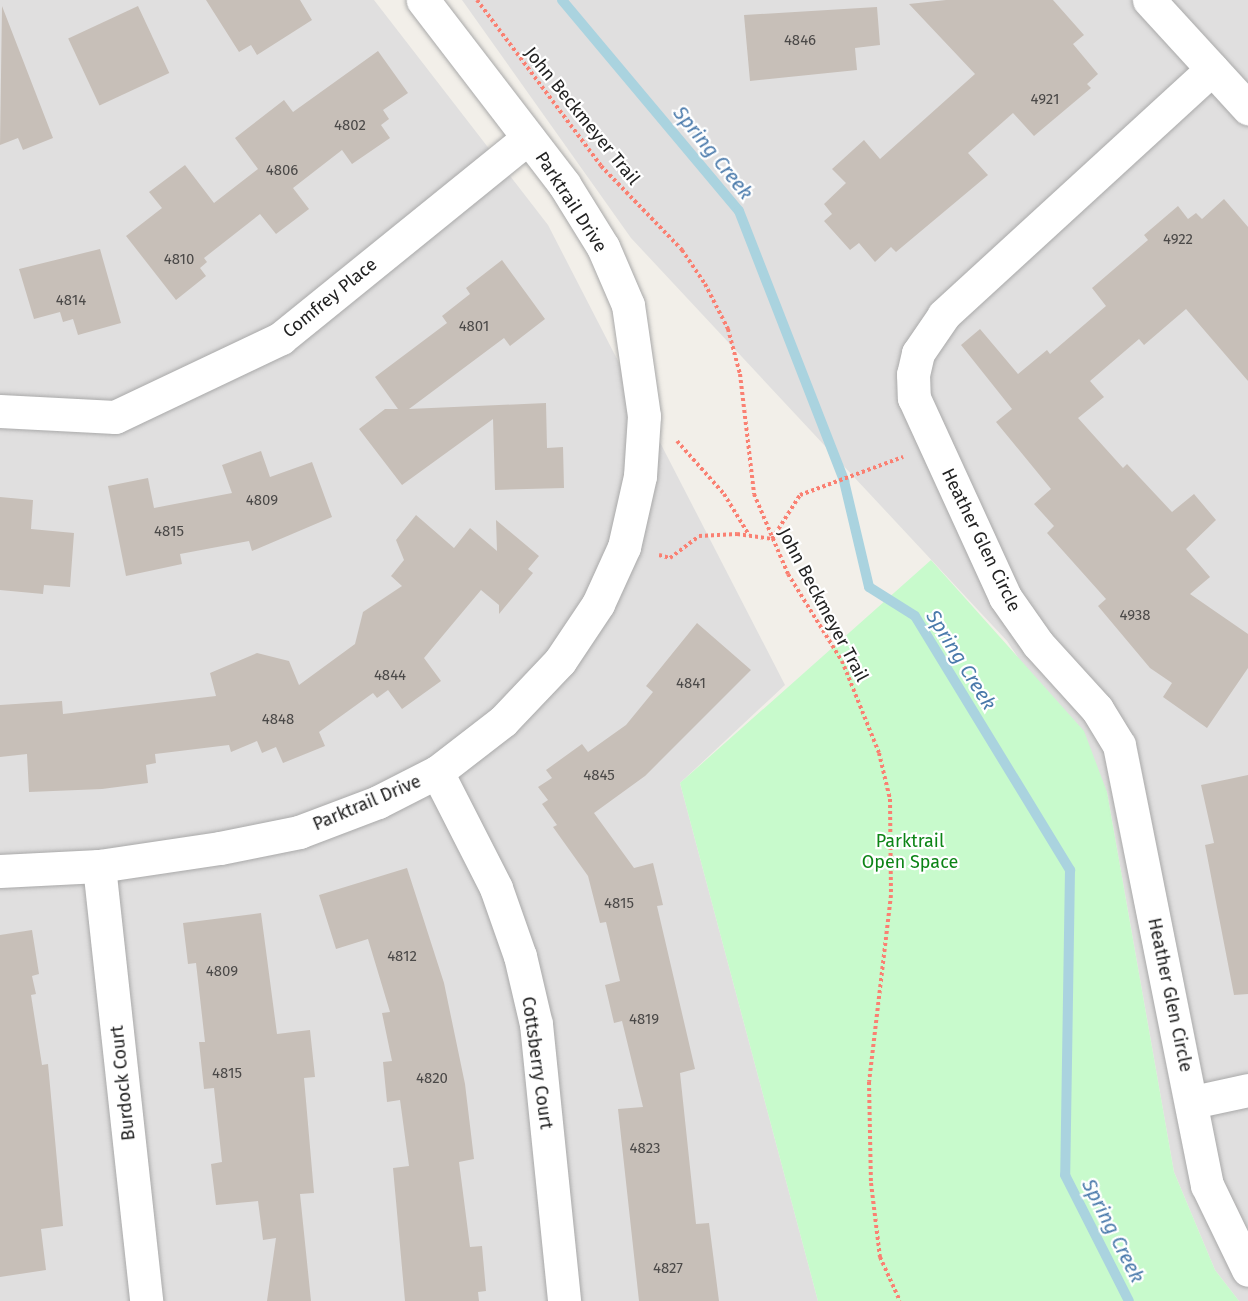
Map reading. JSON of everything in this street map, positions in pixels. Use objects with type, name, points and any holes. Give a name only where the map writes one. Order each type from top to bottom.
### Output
[{"type":"street","name":"Parktrail Drive","points":[[0,871],[99,866],[299,832],[378,802],[437,772],[503,721],[560,661],[598,604],[624,547],[640,476],[645,416],[628,305],[603,247],[528,138],[423,0]]},
{"type":"street","points":[[1149,0],[1248,108]]},
{"type":"street","name":"Heather Glen Circle","points":[[1212,69],[944,315],[918,353],[913,374],[914,398],[1005,597],[1038,644],[1098,709],[1119,745],[1194,1102],[1207,1185],[1248,1270]]},
{"type":"street","name":"Comfrey Place","points":[[0,411],[116,417],[281,338],[528,138]]},
{"type":"street","name":"Cottsberry Court","points":[[437,772],[496,888],[520,956],[536,1024],[564,1301]]},
{"type":"street","name":"Burdock Court","points":[[99,866],[146,1301]]},
{"type":"street","points":[[1194,1102],[1248,1090]]},
{"type":"path","name":"John Beckmeyer Trail","points":[[477,0],[601,166],[682,250],[705,284],[728,329],[740,374],[754,494],[772,539],[842,661],[879,753],[890,799],[891,895],[872,1051],[869,1132],[873,1226],[880,1257],[900,1301]]},
{"type":"path","points":[[645,416],[677,441],[724,494],[749,535]]},
{"type":"path","points":[[624,547],[670,558],[699,536],[749,535],[772,539],[800,495],[934,445]]},
{"type":"shaded area","points":[[0,0],[374,0],[548,225],[785,685],[680,783],[818,1301],[0,1301]]},
{"type":"shaded area","points":[[462,0],[1248,0],[1248,1301],[1239,1301],[1215,1270],[1174,1172],[1107,792],[1007,641],[631,238]]},
{"type":"green space","name":"Parktrail Open Space","points":[[931,560],[1084,731],[1107,792],[1174,1172],[1215,1270],[1239,1301],[818,1301],[680,783]]},
{"type":"building","points":[[206,0],[300,0],[312,20],[257,55],[251,45],[239,52]]},
{"type":"building","points":[[946,0],[1053,0],[1084,35],[1073,44],[1098,74],[1087,84],[1091,88],[1034,136],[1013,113],[968,153],[988,175],[896,252],[891,247],[875,262],[859,243],[850,250],[824,221],[832,214],[824,204],[846,183],[832,169],[864,140],[880,159],[975,74],[909,4]]},
{"type":"building","points":[[2,6],[53,138],[23,150],[18,138],[0,145]]},
{"type":"building","points":[[138,6],[169,73],[99,106],[68,39]]},
{"type":"building","points":[[877,7],[880,45],[855,48],[857,70],[750,81],[744,15]]},
{"type":"building","points":[[378,51],[408,93],[383,110],[389,119],[381,125],[390,138],[352,164],[342,150],[293,188],[309,209],[276,234],[260,214],[204,258],[207,262],[200,268],[206,276],[176,300],[126,236],[162,208],[149,192],[185,165],[214,203],[258,169],[235,138],[284,100],[293,112]]},
{"type":"building","points":[[1224,199],[1248,227],[1248,381],[1186,309],[1144,345],[1139,339],[1090,381],[1104,397],[1078,418],[1123,468],[1127,464],[1172,512],[1194,494],[1216,520],[1186,549],[1210,577],[1190,594],[1248,634],[1248,668],[1207,728],[1163,697],[1172,683],[1150,668],[1098,606],[1106,599],[1047,533],[1054,526],[1034,504],[1051,489],[996,422],[1012,409],[961,345],[980,329],[1018,374],[1047,350],[1050,354],[1106,306],[1092,288],[1148,240],[1144,235],[1178,206],[1188,219],[1196,213],[1202,219]]},
{"type":"building","points":[[100,249],[121,323],[78,335],[73,319],[63,322],[60,312],[34,319],[19,269]]},
{"type":"building","points":[[502,260],[545,319],[510,346],[504,338],[409,409],[546,403],[547,448],[563,447],[564,488],[495,490],[493,419],[402,485],[359,429],[385,409],[398,409],[375,377],[447,323],[442,316],[470,294],[466,288]]},
{"type":"building","points":[[261,451],[270,477],[312,462],[332,517],[252,551],[249,541],[180,554],[182,564],[126,576],[108,486],[148,478],[154,508],[232,493],[222,465]]},
{"type":"building","points":[[0,497],[33,500],[31,529],[74,533],[70,587],[44,585],[43,594],[0,590]]},
{"type":"building","points":[[416,515],[454,548],[470,528],[497,551],[496,520],[539,556],[528,569],[533,573],[499,614],[499,605],[481,590],[424,658],[441,681],[402,709],[388,690],[377,698],[373,693],[319,732],[325,746],[283,763],[276,747],[262,753],[257,741],[231,752],[229,745],[155,754],[156,763],[146,765],[148,783],[102,789],[29,792],[27,754],[0,757],[0,705],[62,701],[63,714],[216,696],[210,673],[257,653],[289,661],[299,685],[355,644],[363,612],[402,586],[391,576],[404,560],[396,540]]},
{"type":"building","points":[[697,623],[751,670],[645,776],[594,813],[634,868],[653,863],[663,905],[657,906],[695,1069],[680,1073],[696,1224],[709,1223],[719,1301],[639,1301],[618,1109],[643,1107],[622,1021],[614,1023],[605,985],[620,981],[606,922],[600,923],[588,876],[553,827],[557,825],[542,804],[548,800],[538,787],[552,778],[546,770],[582,744],[588,752],[626,725],[653,692],[646,686]]},
{"type":"building","points":[[1248,775],[1248,994],[1234,995],[1205,845],[1214,843],[1201,785]]},
{"type":"building","points":[[407,868],[444,983],[465,1084],[474,1159],[459,1162],[470,1247],[482,1246],[486,1291],[478,1292],[479,1301],[405,1301],[393,1168],[409,1166],[400,1100],[387,1102],[383,1062],[392,1061],[382,1013],[390,1012],[368,939],[336,949],[319,895]]},
{"type":"building","points":[[261,913],[277,1034],[310,1030],[315,1077],[304,1078],[314,1193],[300,1194],[311,1301],[267,1301],[276,1238],[263,1240],[258,1201],[216,1205],[211,1164],[222,1162],[214,1088],[204,1089],[199,1042],[205,1042],[196,963],[188,964],[183,923]]},
{"type":"building","points":[[32,930],[39,974],[32,976],[36,994],[31,995],[42,1065],[48,1064],[63,1226],[41,1229],[46,1270],[0,1277],[0,935]]},
{"type":"waterway","name":"Spring Creek","points":[[562,0],[739,211],[844,481],[869,587],[915,616],[1070,870],[1065,1175],[1129,1301]]}]
